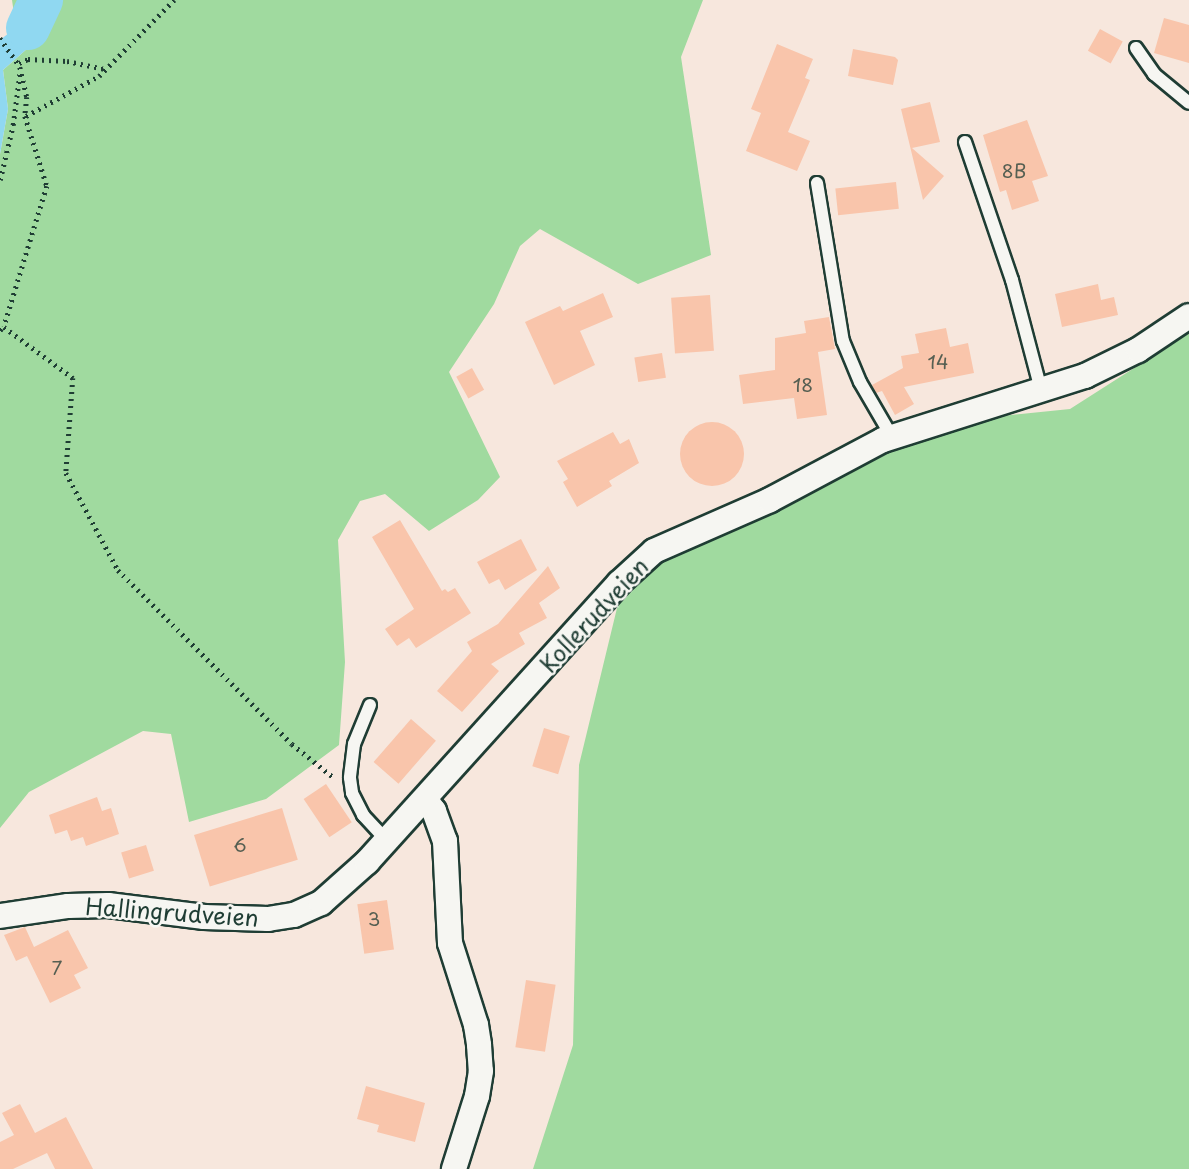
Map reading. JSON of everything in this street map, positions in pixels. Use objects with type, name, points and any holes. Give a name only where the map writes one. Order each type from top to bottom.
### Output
[{"type":"street","name":"Kollerudveien","points":[[425,799],[642,560],[669,543],[759,505],[892,437],[1085,376],[1138,350],[1189,316]]},
{"type":"street","name":"Hallingrudveien","points":[[0,916],[68,905],[108,905],[239,920],[295,915],[321,903],[338,890],[425,799]]},
{"type":"street","points":[[425,799],[434,811],[445,841],[450,943],[476,1025],[479,1045],[481,1071],[477,1096],[454,1169]]},
{"type":"lane","points":[[1136,48],[1154,74],[1189,103]]},
{"type":"lane","points":[[965,142],[1012,280],[1041,390]]},
{"type":"lane","points":[[817,183],[843,341],[860,382],[892,437]]},
{"type":"lane","points":[[370,705],[350,761],[352,793],[363,815],[387,841]]},
{"type":"path","points":[[25,116],[99,76],[174,0]]},
{"type":"path","points":[[0,38],[18,63],[27,96],[25,116],[47,186],[2,329],[73,378],[66,472],[118,570],[292,744],[352,793]]},
{"type":"path","points":[[18,63],[28,59],[67,61],[104,69]]},
{"type":"path","points":[[0,180],[13,125],[18,63]]},
{"type":"green space","points":[[12,0],[703,0],[681,57],[711,255],[638,284],[540,229],[520,246],[494,304],[449,372],[500,477],[478,500],[429,531],[385,494],[360,501],[338,540],[345,662],[339,745],[266,799],[189,822],[171,734],[143,731],[29,792],[0,828],[0,154],[8,109],[3,70],[37,40],[14,14]]},
{"type":"green space","points":[[1189,333],[1189,1169],[533,1169],[573,1045],[579,765],[625,575],[896,447],[1001,416],[1070,409]]},
{"type":"water","points":[[23,22],[37,40],[3,70],[8,109],[0,154],[0,40]]},
{"type":"building","points":[[1164,18],[1189,25],[1189,63],[1154,53]]},
{"type":"building","points":[[1100,29],[1123,42],[1111,63],[1088,51]]},
{"type":"building","points":[[777,44],[813,59],[805,78],[810,80],[788,132],[810,141],[797,171],[746,151],[761,113],[751,109]]},
{"type":"building","points":[[853,49],[895,57],[898,60],[893,85],[848,76]]},
{"type":"building","points":[[930,102],[940,142],[912,148],[944,176],[923,200],[901,109]]},
{"type":"building","points":[[1027,120],[1048,176],[1032,181],[1039,201],[1012,210],[1006,190],[1000,192],[983,135]]},
{"type":"building","points":[[896,182],[899,209],[838,215],[835,188]]},
{"type":"building","points":[[1098,284],[1101,300],[1114,297],[1118,315],[1062,327],[1055,294]]},
{"type":"building","points":[[603,293],[613,317],[580,331],[595,365],[554,385],[525,322],[560,306],[563,311]]},
{"type":"building","points":[[710,295],[714,351],[675,354],[671,298]]},
{"type":"building","points":[[829,317],[835,349],[818,352],[827,415],[797,419],[794,398],[743,404],[739,375],[775,370],[775,338],[806,333],[804,321]]},
{"type":"building","points":[[946,328],[950,347],[968,343],[974,373],[904,387],[914,404],[895,415],[882,391],[876,393],[872,385],[903,368],[901,356],[919,353],[915,334]]},
{"type":"building","points":[[662,353],[666,378],[638,382],[634,357]]},
{"type":"building","points":[[472,368],[484,390],[468,399],[456,377]]},
{"type":"building","points":[[712,422],[724,424],[735,431],[742,442],[742,466],[735,477],[724,484],[712,486],[700,484],[689,477],[682,466],[680,454],[682,442],[689,431],[700,424]]},
{"type":"building","points":[[613,432],[620,444],[629,439],[639,463],[609,481],[612,486],[577,507],[563,482],[568,479],[557,461]]},
{"type":"building","points":[[400,520],[442,591],[445,589],[448,592],[455,588],[471,613],[416,648],[409,638],[397,646],[385,629],[414,609],[372,537]]},
{"type":"building","points":[[521,539],[537,570],[505,590],[499,579],[489,584],[477,562]]},
{"type":"building","points":[[548,566],[560,588],[539,603],[547,618],[519,633],[525,644],[491,664],[499,671],[462,712],[437,691],[472,651],[467,642],[498,624]]},
{"type":"building","points":[[411,719],[436,741],[399,784],[374,762]]},
{"type":"building","points":[[544,728],[570,736],[558,774],[532,766]]},
{"type":"building","points":[[326,784],[352,822],[329,837],[304,799]]},
{"type":"building","points":[[97,797],[102,811],[111,808],[119,834],[86,846],[83,837],[71,841],[67,830],[55,834],[49,815]]},
{"type":"building","points":[[282,808],[298,860],[210,887],[194,835]]},
{"type":"building","points":[[146,845],[154,871],[129,878],[121,853]]},
{"type":"building","points":[[387,900],[394,950],[364,954],[357,904]]},
{"type":"building","points":[[25,927],[34,947],[68,930],[88,968],[74,975],[81,988],[50,1003],[27,956],[16,961],[4,935]]},
{"type":"building","points":[[526,980],[556,985],[545,1052],[515,1047]]},
{"type":"building","points":[[366,1086],[425,1103],[415,1142],[377,1132],[379,1125],[357,1119]]},
{"type":"building","points":[[20,1104],[35,1133],[66,1117],[93,1169],[55,1169],[47,1153],[13,1169],[0,1169],[0,1142],[14,1135],[2,1113]]},
{"type":"waterway","points":[[28,28],[41,0]]}]
